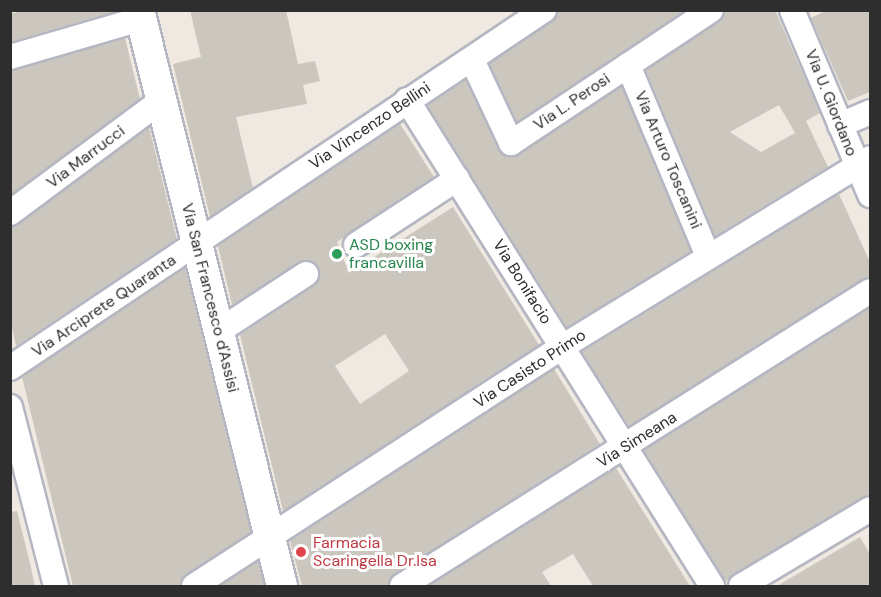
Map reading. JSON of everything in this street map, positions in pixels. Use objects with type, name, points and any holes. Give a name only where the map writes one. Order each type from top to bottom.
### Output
[{"type":"street","name":"Via Vincenzo Bellini","points":[[197,243],[544,10]]},
{"type":"street","name":"Via L. Perosi","points":[[472,60],[510,143],[711,10]]},
{"type":"street","name":"Via U. Giordano","points":[[795,11],[840,125],[864,162],[870,195]]},
{"type":"street","points":[[10,57],[140,15]]},
{"type":"street","name":"Via San Francesco d'Assisi","points":[[140,15],[282,586]]},
{"type":"street","name":"Via Arturo Toscanini","points":[[628,65],[708,256]]},
{"type":"street","name":"Via Bonifacio","points":[[407,100],[562,347],[628,447],[712,586]]},
{"type":"street","name":"Via Marrucci","points":[[10,213],[161,101]]},
{"type":"street","points":[[840,125],[870,112]]},
{"type":"street","name":"Via Casisto Primo","points":[[194,586],[562,347],[864,162]]},
{"type":"street","points":[[356,245],[457,179]]},
{"type":"street","name":"Via Arciprete Quaranta","points":[[10,368],[197,243]]},
{"type":"street","points":[[219,331],[306,274]]},
{"type":"street","name":"Via Simeana","points":[[402,586],[628,447],[870,291]]},
{"type":"street","points":[[10,407],[56,586]]},
{"type":"street","points":[[741,586],[867,518]]},
{"type":"building","points":[[27,10],[118,11],[10,42],[10,14]]},
{"type":"building","points":[[190,10],[286,10],[298,64],[315,61],[320,81],[303,85],[307,104],[236,117],[253,188],[210,217],[173,64],[201,57]]},
{"type":"building","points":[[558,10],[685,10],[517,122],[489,64],[552,22]]},
{"type":"building","points":[[725,10],[775,10],[820,113],[806,121],[828,167],[715,236],[646,70],[719,22]],"holes":[[[779,105],[795,133],[761,152],[730,132]]]},
{"type":"building","points":[[827,10],[870,10],[870,92],[848,101],[811,18]]},
{"type":"building","points":[[125,38],[140,99],[10,195],[10,71]]},
{"type":"building","points":[[466,80],[498,149],[511,157],[622,87],[691,251],[567,327],[427,105]]},
{"type":"building","points":[[400,124],[434,177],[337,242],[349,273],[453,207],[539,345],[283,511],[240,335],[314,286],[320,273],[312,261],[299,262],[232,305],[218,246]],"holes":[[[385,334],[409,371],[360,404],[335,366]]]},
{"type":"building","points":[[149,127],[177,239],[16,346],[10,319],[10,227]]},
{"type":"building","points":[[839,194],[870,262],[870,277],[629,426],[582,352]]},
{"type":"building","points":[[185,268],[251,532],[186,574],[180,586],[73,586],[22,377]]},
{"type":"building","points":[[870,308],[870,495],[725,581],[644,450]]},
{"type":"building","points":[[554,369],[600,444],[394,574],[388,586],[302,586],[290,541]]},
{"type":"building","points":[[616,468],[690,586],[593,586],[573,554],[542,572],[551,586],[428,586]]},
{"type":"building","points":[[17,511],[35,586],[10,586],[10,512]]},
{"type":"building","points":[[860,537],[870,554],[870,586],[777,586]]},
{"type":"building","points":[[258,561],[264,586],[219,586]]},
{"type":"place","name":"ASD boxing francavilla","points":[[337,254]]},
{"type":"place","name":"Farmacia Scaringella Dr.Isa","points":[[301,552]]}]
